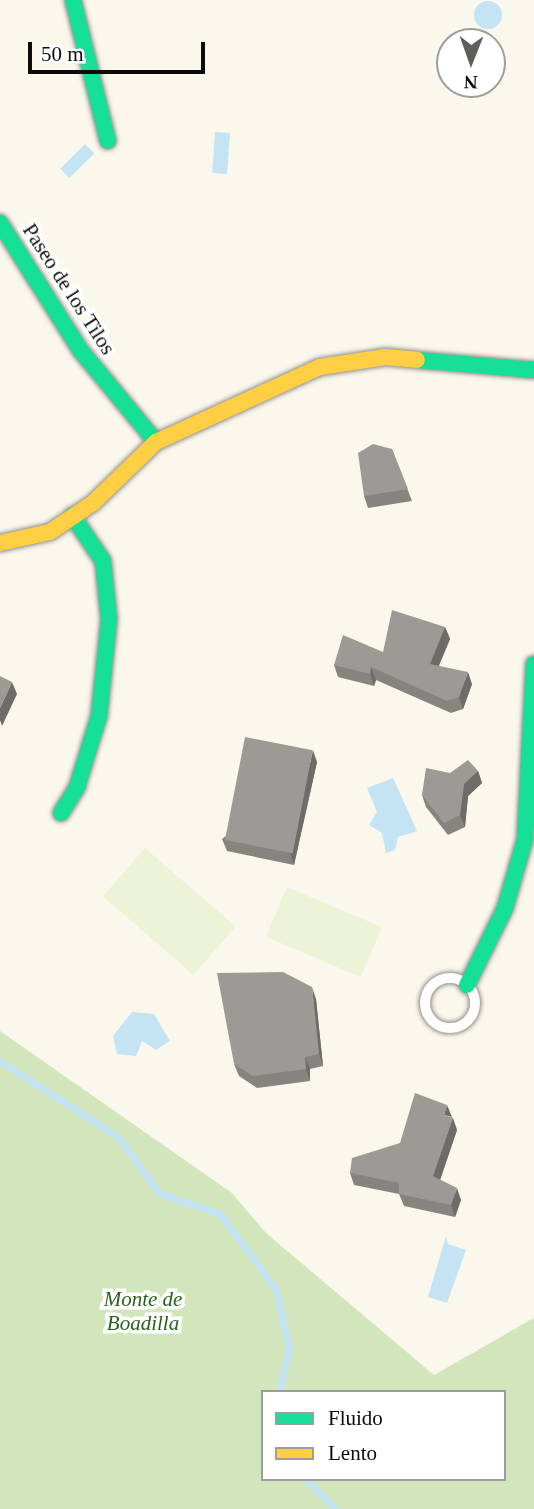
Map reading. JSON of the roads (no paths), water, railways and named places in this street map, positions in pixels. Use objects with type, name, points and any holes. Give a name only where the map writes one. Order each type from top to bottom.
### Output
[{"type":"street","points":[[73,0],[107,141]]},
{"type":"street","name":"Paseo de los Tilos","points":[[0,223],[81,351],[156,442]]},
{"type":"street","points":[[0,543],[50,532],[156,442],[320,367],[385,357],[534,370]]},
{"type":"street","points":[[61,813],[77,787],[99,716],[109,619],[103,561],[72,515]]},
{"type":"street","points":[[467,985],[505,908],[525,839],[534,664]]},
{"type":"lane","points":[[0,252],[15,243]]},
{"type":"lane","points":[[452,978],[467,985],[475,1006],[469,1019],[452,1028],[432,1021],[425,1000],[433,984],[452,978]]},
{"type":"water","points":[[482,2],[494,2],[501,9],[501,21],[494,28],[482,28],[475,21],[475,9]]},
{"type":"water","points":[[215,132],[230,133],[227,174],[212,173]]},
{"type":"water","points":[[85,144],[94,153],[69,178],[60,169]]},
{"type":"water","points":[[393,778],[417,831],[398,837],[395,850],[386,853],[382,833],[369,825],[377,812],[367,788]]},
{"type":"water","points":[[132,1012],[154,1014],[170,1041],[156,1050],[142,1041],[136,1056],[117,1054],[113,1036]]},
{"type":"water","points":[[446,1236],[448,1244],[466,1250],[447,1303],[428,1297]]},
{"type":"waterway","points":[[0,1061],[118,1137],[159,1193],[220,1214],[276,1289],[289,1348],[279,1390]]},
{"type":"waterway","points":[[307,1481],[336,1509]]},
{"type":"park label","name":"Monte de Boadilla","points":[[143,1311]]}]
